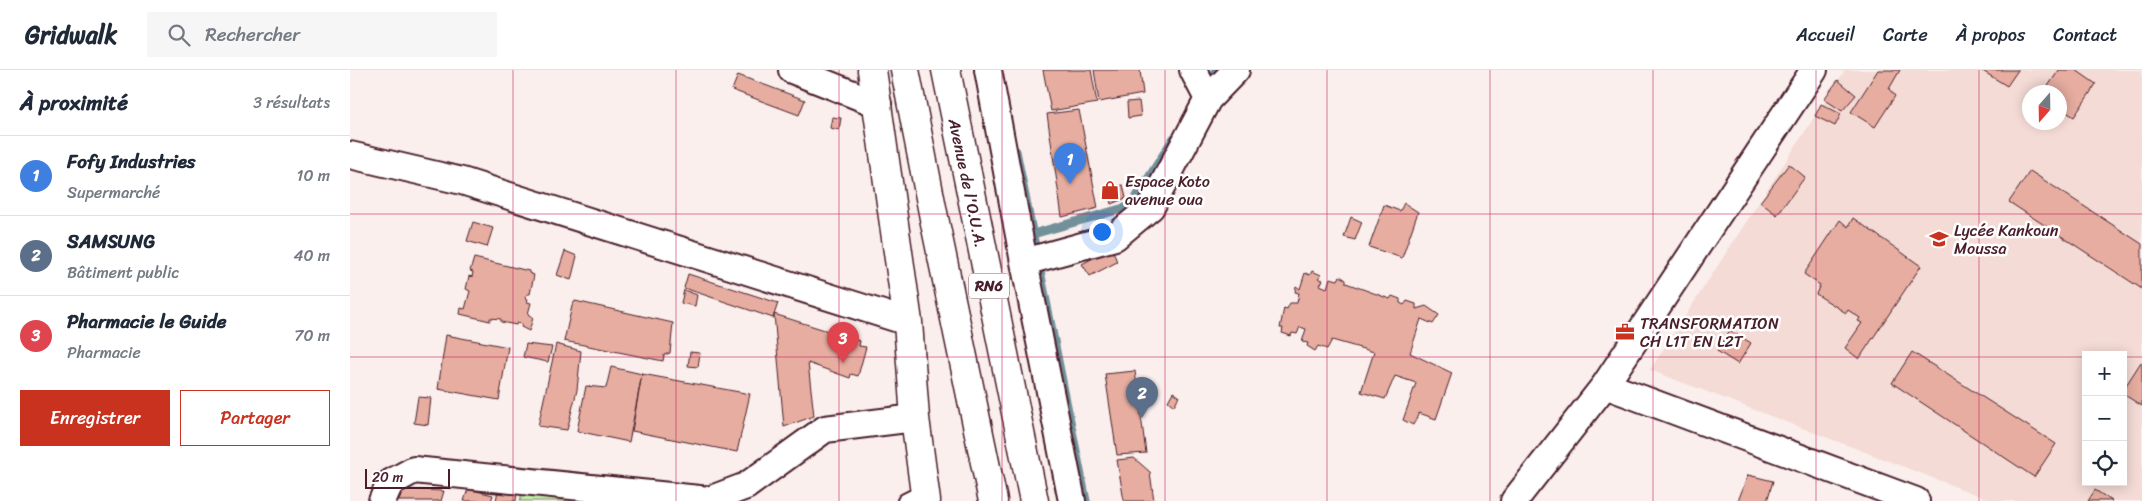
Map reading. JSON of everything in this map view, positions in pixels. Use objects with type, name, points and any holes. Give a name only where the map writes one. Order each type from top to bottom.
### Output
[{"type":"main road","points":[[872,70],[908,322],[919,498]]},
{"type":"main road","name":"RN6","points":[[905,70],[993,501]]},
{"type":"main road","name":"Avenue de l'O.U.A.","points":[[946,70],[1034,501]]},
{"type":"street","points":[[792,70],[878,104]]},
{"type":"street","points":[[988,70],[1072,501]]},
{"type":"street","points":[[1193,70],[1208,99]]},
{"type":"street","points":[[1024,262],[1115,237],[1151,207],[1208,99],[1236,70]]},
{"type":"street","points":[[1514,501],[1605,385],[1814,70]]},
{"type":"street","points":[[350,155],[462,181],[908,322]]},
{"type":"street","points":[[1605,385],[1916,501]]},
{"type":"street","points":[[382,501],[390,483],[414,470],[708,500],[746,486],[825,429],[915,418]]},
{"type":"shaded area","name":"Lycée Kankoun Moussa","points":[[1845,70],[2142,70],[2142,501],[1993,501],[1650,370]]},
{"type":"green space","points":[[522,493],[605,501],[520,501]]},
{"type":"building","points":[[1043,70],[1091,70],[1097,103],[1051,111]]},
{"type":"building","points":[[1094,70],[1140,70],[1143,94],[1099,102]]},
{"type":"building","points":[[1878,70],[1900,70],[1889,89],[1895,96],[1875,127],[1851,112]]},
{"type":"building","points":[[1981,70],[2018,70],[2007,86]]},
{"type":"building","points":[[2059,70],[2076,70],[2096,84],[2074,117],[2067,112],[2067,85],[2049,85]]},
{"type":"building","points":[[738,75],[805,100],[799,115],[732,90]]},
{"type":"building","points":[[1838,80],[1856,95],[1842,111],[1824,99]]},
{"type":"building","points":[[1139,101],[1141,116],[1128,118],[1127,102]]},
{"type":"building","points":[[1821,104],[1841,114],[1835,126],[1815,116]]},
{"type":"building","points":[[1079,110],[1098,208],[1062,217],[1047,114]]},
{"type":"building","points":[[832,117],[841,118],[839,130],[830,128]]},
{"type":"building","points":[[1789,164],[1805,177],[1777,215],[1760,202]]},
{"type":"building","points":[[2030,171],[2142,244],[2142,289],[2009,202]]},
{"type":"building","points":[[1123,185],[1126,198],[1111,204],[1108,188]]},
{"type":"building","points":[[1404,203],[1418,212],[1402,258],[1369,247],[1384,205],[1400,211]]},
{"type":"building","points":[[1351,217],[1362,222],[1355,240],[1344,237]]},
{"type":"building","points":[[1853,218],[1921,266],[1859,359],[1845,348],[1862,323],[1858,321],[1860,318],[1848,310],[1846,313],[1816,294],[1820,285],[1804,274],[1840,220],[1848,227]]},
{"type":"building","points":[[473,222],[493,228],[487,247],[467,241]]},
{"type":"building","points":[[1112,248],[1117,262],[1090,276],[1082,264]]},
{"type":"building","points":[[565,251],[577,256],[571,280],[557,275]]},
{"type":"building","points":[[474,258],[529,271],[529,273],[534,275],[530,294],[527,294],[525,298],[528,299],[527,302],[531,303],[528,314],[533,318],[529,331],[521,327],[522,324],[517,323],[516,325],[501,322],[501,319],[490,318],[490,321],[460,314],[461,308],[465,309],[470,291],[466,289],[469,276],[472,277],[473,272],[470,271]]},
{"type":"building","points":[[1312,271],[1321,275],[1318,278],[1323,280],[1320,285],[1327,288],[1330,278],[1338,280],[1340,276],[1346,280],[1346,283],[1390,299],[1392,296],[1400,299],[1400,303],[1404,305],[1407,301],[1416,304],[1416,309],[1426,306],[1439,315],[1433,324],[1421,319],[1410,353],[1452,373],[1436,419],[1419,413],[1413,425],[1403,420],[1416,383],[1395,376],[1385,399],[1361,392],[1374,352],[1332,340],[1327,349],[1318,346],[1315,351],[1307,346],[1308,343],[1302,342],[1306,329],[1300,327],[1297,334],[1292,333],[1291,336],[1282,333],[1283,328],[1280,328],[1284,308],[1287,309],[1290,303],[1297,303],[1299,293],[1295,292],[1296,286],[1300,289],[1305,273],[1310,275]]},
{"type":"building","points":[[688,274],[778,303],[773,318],[684,288]]},
{"type":"building","points":[[684,290],[697,295],[695,306],[681,303]]},
{"type":"building","points":[[575,301],[673,323],[670,353],[664,355],[663,361],[564,341],[572,306]]},
{"type":"building","points":[[774,314],[860,341],[859,346],[866,347],[858,376],[851,374],[850,378],[808,363],[814,416],[784,427]]},
{"type":"building","points":[[1730,330],[1751,343],[1738,364],[1717,351]]},
{"type":"building","points":[[446,335],[508,347],[499,400],[438,389]]},
{"type":"building","points":[[526,344],[552,347],[548,362],[523,357]]},
{"type":"building","points":[[556,344],[581,351],[577,390],[567,430],[538,426]]},
{"type":"building","points":[[690,352],[700,353],[698,367],[688,366]]},
{"type":"building","points":[[1912,352],[2056,444],[2034,477],[1892,383]]},
{"type":"building","points":[[2141,362],[2142,406],[2127,397],[2127,384]]},
{"type":"building","points":[[611,367],[642,374],[629,442],[577,431],[586,386],[606,388]]},
{"type":"building","points":[[1135,371],[1146,453],[1117,455],[1105,374]]},
{"type":"building","points":[[642,374],[750,394],[737,452],[632,431]]},
{"type":"building","points":[[1173,392],[1179,396],[1174,406],[1168,401]]},
{"type":"building","points":[[418,397],[431,398],[428,425],[414,423]]},
{"type":"building","points":[[1134,458],[1150,472],[1154,501],[1124,501],[1117,460]]},
{"type":"building","points":[[1748,475],[1773,481],[1767,501],[1738,501]]},
{"type":"building","points":[[403,489],[444,491],[441,501],[399,501]]},
{"type":"building","points":[[468,489],[493,495],[491,501],[464,501]]},
{"type":"building","points":[[498,490],[517,491],[516,501],[496,501]]},
{"type":"building","points":[[2095,490],[2112,501],[2088,501]]},
{"type":"waterway","points":[[1207,85],[1216,70]]},
{"type":"waterway","points":[[1033,234],[1131,206],[1174,138]]},
{"type":"waterway","points":[[1016,151],[1086,501]]},
{"type":"place","name":"Fofy Industries","points":[[1070,184]]},
{"type":"place","name":"Espace Koto avenue oua","points":[[1110,190]]},
{"type":"place","name":"Lycée Kankoun Moussa","points":[[1939,239]]},
{"type":"place","name":"TRANSFORMATION CH L1T EN L2T","points":[[1625,332]]},
{"type":"place","name":"Pharmacie le Guide","points":[[843,363]]},
{"type":"place","name":"SAMSUNG","points":[[1142,418]]}]
